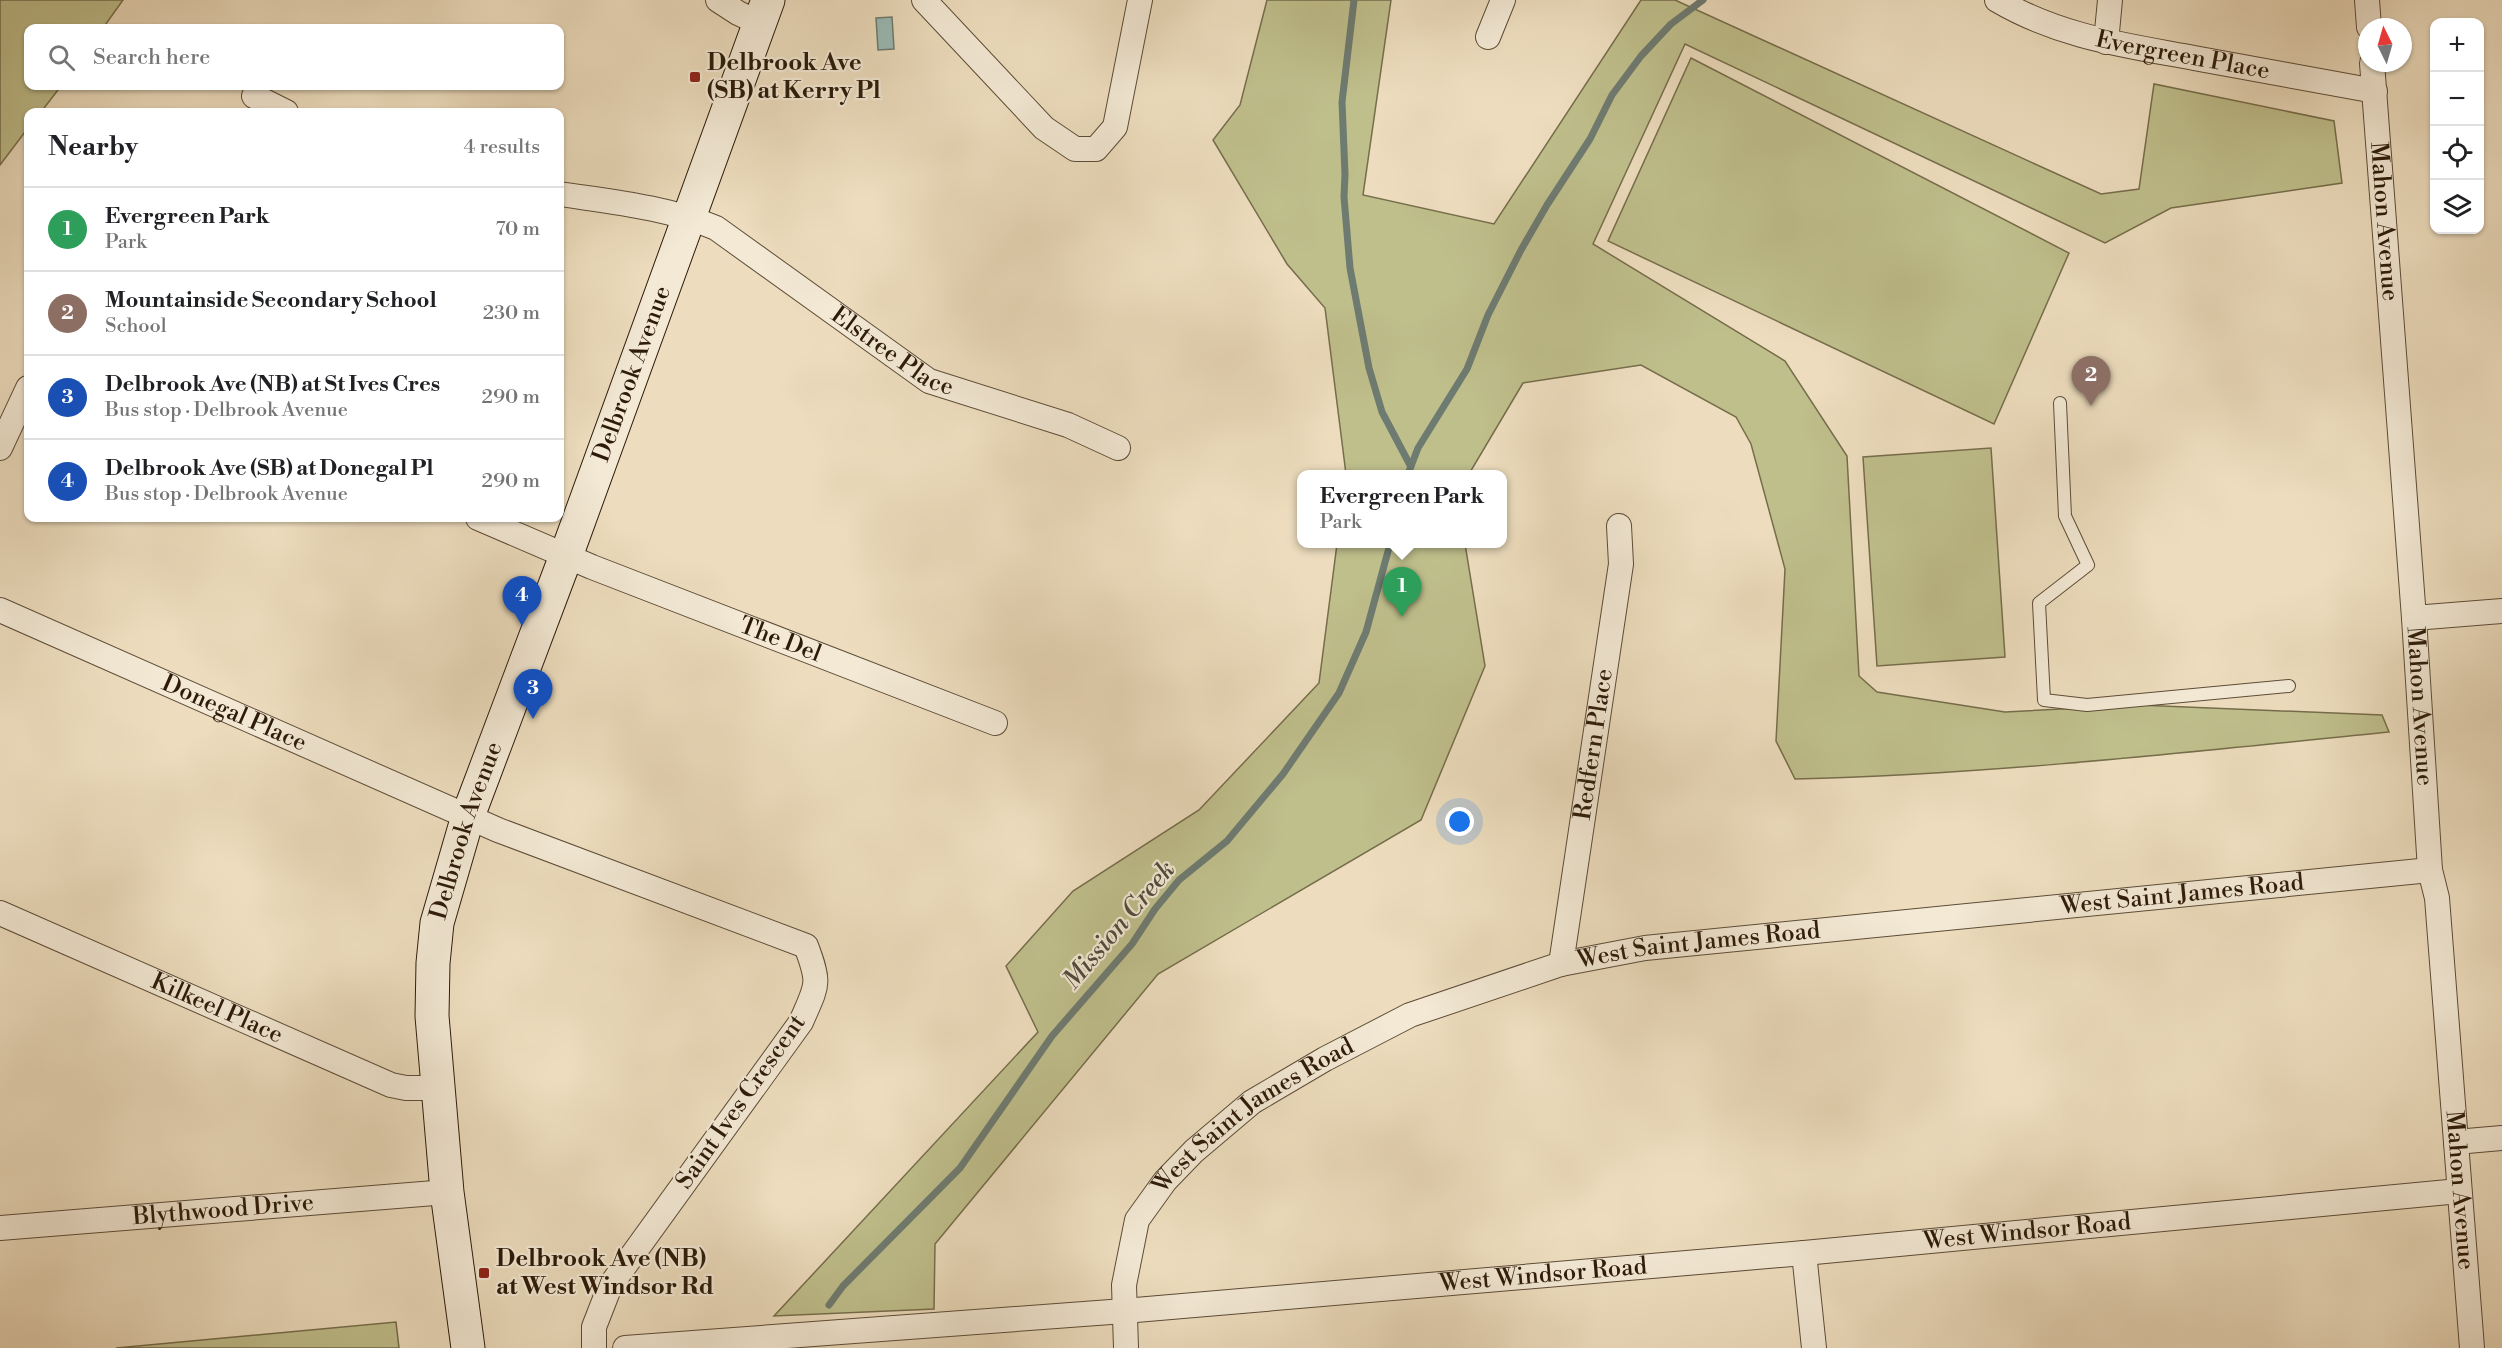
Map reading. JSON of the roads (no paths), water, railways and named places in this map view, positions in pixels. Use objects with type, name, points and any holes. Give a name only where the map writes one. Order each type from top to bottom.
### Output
[{"type":"street","points":[[718,0],[738,14],[763,11]]},
{"type":"street","points":[[924,0],[1044,128],[1075,149],[1096,149],[1115,127],[1140,0]]},
{"type":"street","points":[[1488,37],[1503,0]]},
{"type":"street","name":"Evergreen Place","points":[[1997,0],[2026,17],[2106,42],[2375,91]]},
{"type":"street","points":[[2106,42],[2110,0]]},
{"type":"street","points":[[2367,0],[2368,18]]},
{"type":"street","name":"Delbrook Avenue","points":[[468,1348],[447,1191],[432,1016],[433,963],[437,923],[468,816],[566,556],[763,11]]},
{"type":"street","name":"Mahon Avenue","points":[[2374,72],[2430,870],[2437,898],[2472,1348]]},
{"type":"street","points":[[254,96],[278,108]]},
{"type":"street","name":"Elstree Place","points":[[564,195],[661,210],[689,217],[716,228],[930,381],[1068,425],[1118,448]]},
{"type":"street","points":[[0,448],[24,397]]},
{"type":"street","points":[[487,522],[566,556]]},
{"type":"street","name":"Redfern Place","points":[[1561,964],[1621,564],[1618,526]]},
{"type":"street","name":"The Del","points":[[566,556],[995,723]]},
{"type":"street","name":"Donegal Place","points":[[0,610],[468,816]]},
{"type":"street","points":[[2414,618],[2502,611]]},
{"type":"street","name":"Saint Ives Crescent","points":[[468,816],[498,830],[806,946],[815,968],[817,984],[801,1022],[610,1286],[594,1327],[594,1348]]},
{"type":"street","name":"West Saint James Road","points":[[1126,1348],[1124,1285],[1137,1220],[1166,1181],[1194,1151],[1252,1102],[1325,1059],[1410,1015],[1561,964],[1645,948],[2430,870]]},
{"type":"street","name":"Kilkeel Place","points":[[0,913],[391,1085],[406,1088],[438,1088]]},
{"type":"street","points":[[2456,1142],[2502,1138]]},
{"type":"street","name":"Blythwood Drive","points":[[0,1228],[447,1191]]},
{"type":"street","name":"West Windsor Road","points":[[625,1348],[1124,1311],[1804,1253],[2459,1191]]},
{"type":"street","points":[[1804,1253],[1814,1348]]},
{"type":"lane","points":[[2060,403],[2065,516],[2088,565],[2039,603],[2044,699],[2087,705],[2289,686]]},
{"type":"water","points":[[892,17],[894,49],[878,50],[876,18]]},
{"type":"waterway","points":[[1354,0],[1342,102],[1344,197],[1350,268],[1369,368],[1382,412],[1410,465]]},
{"type":"waterway","points":[[1410,470],[1418,448],[1467,369],[1488,315],[1521,250],[1590,139],[1612,95],[1641,56],[1671,24],[1703,0]]},
{"type":"waterway","name":"Mission Creek","points":[[829,1305],[843,1286],[960,1168],[1052,1036],[1132,944],[1155,909],[1179,880],[1227,841],[1283,774],[1339,693],[1366,632],[1389,548]]},
{"type":"place","name":"Delbrook Ave (SB) at Kerry Pl","points":[[695,77]]},
{"type":"place","name":"Mountainside Secondary School","points":[[2091,406]]},
{"type":"place","name":"Evergreen Park","points":[[1402,617]]},
{"type":"place","name":"Delbrook Ave (SB) at Donegal Pl","points":[[522,626]]},
{"type":"place","name":"Delbrook Ave (NB) at St Ives Cres","points":[[533,719]]},
{"type":"place","name":"Delbrook Ave (NB) at West Windsor Rd","points":[[484,1273]]}]
